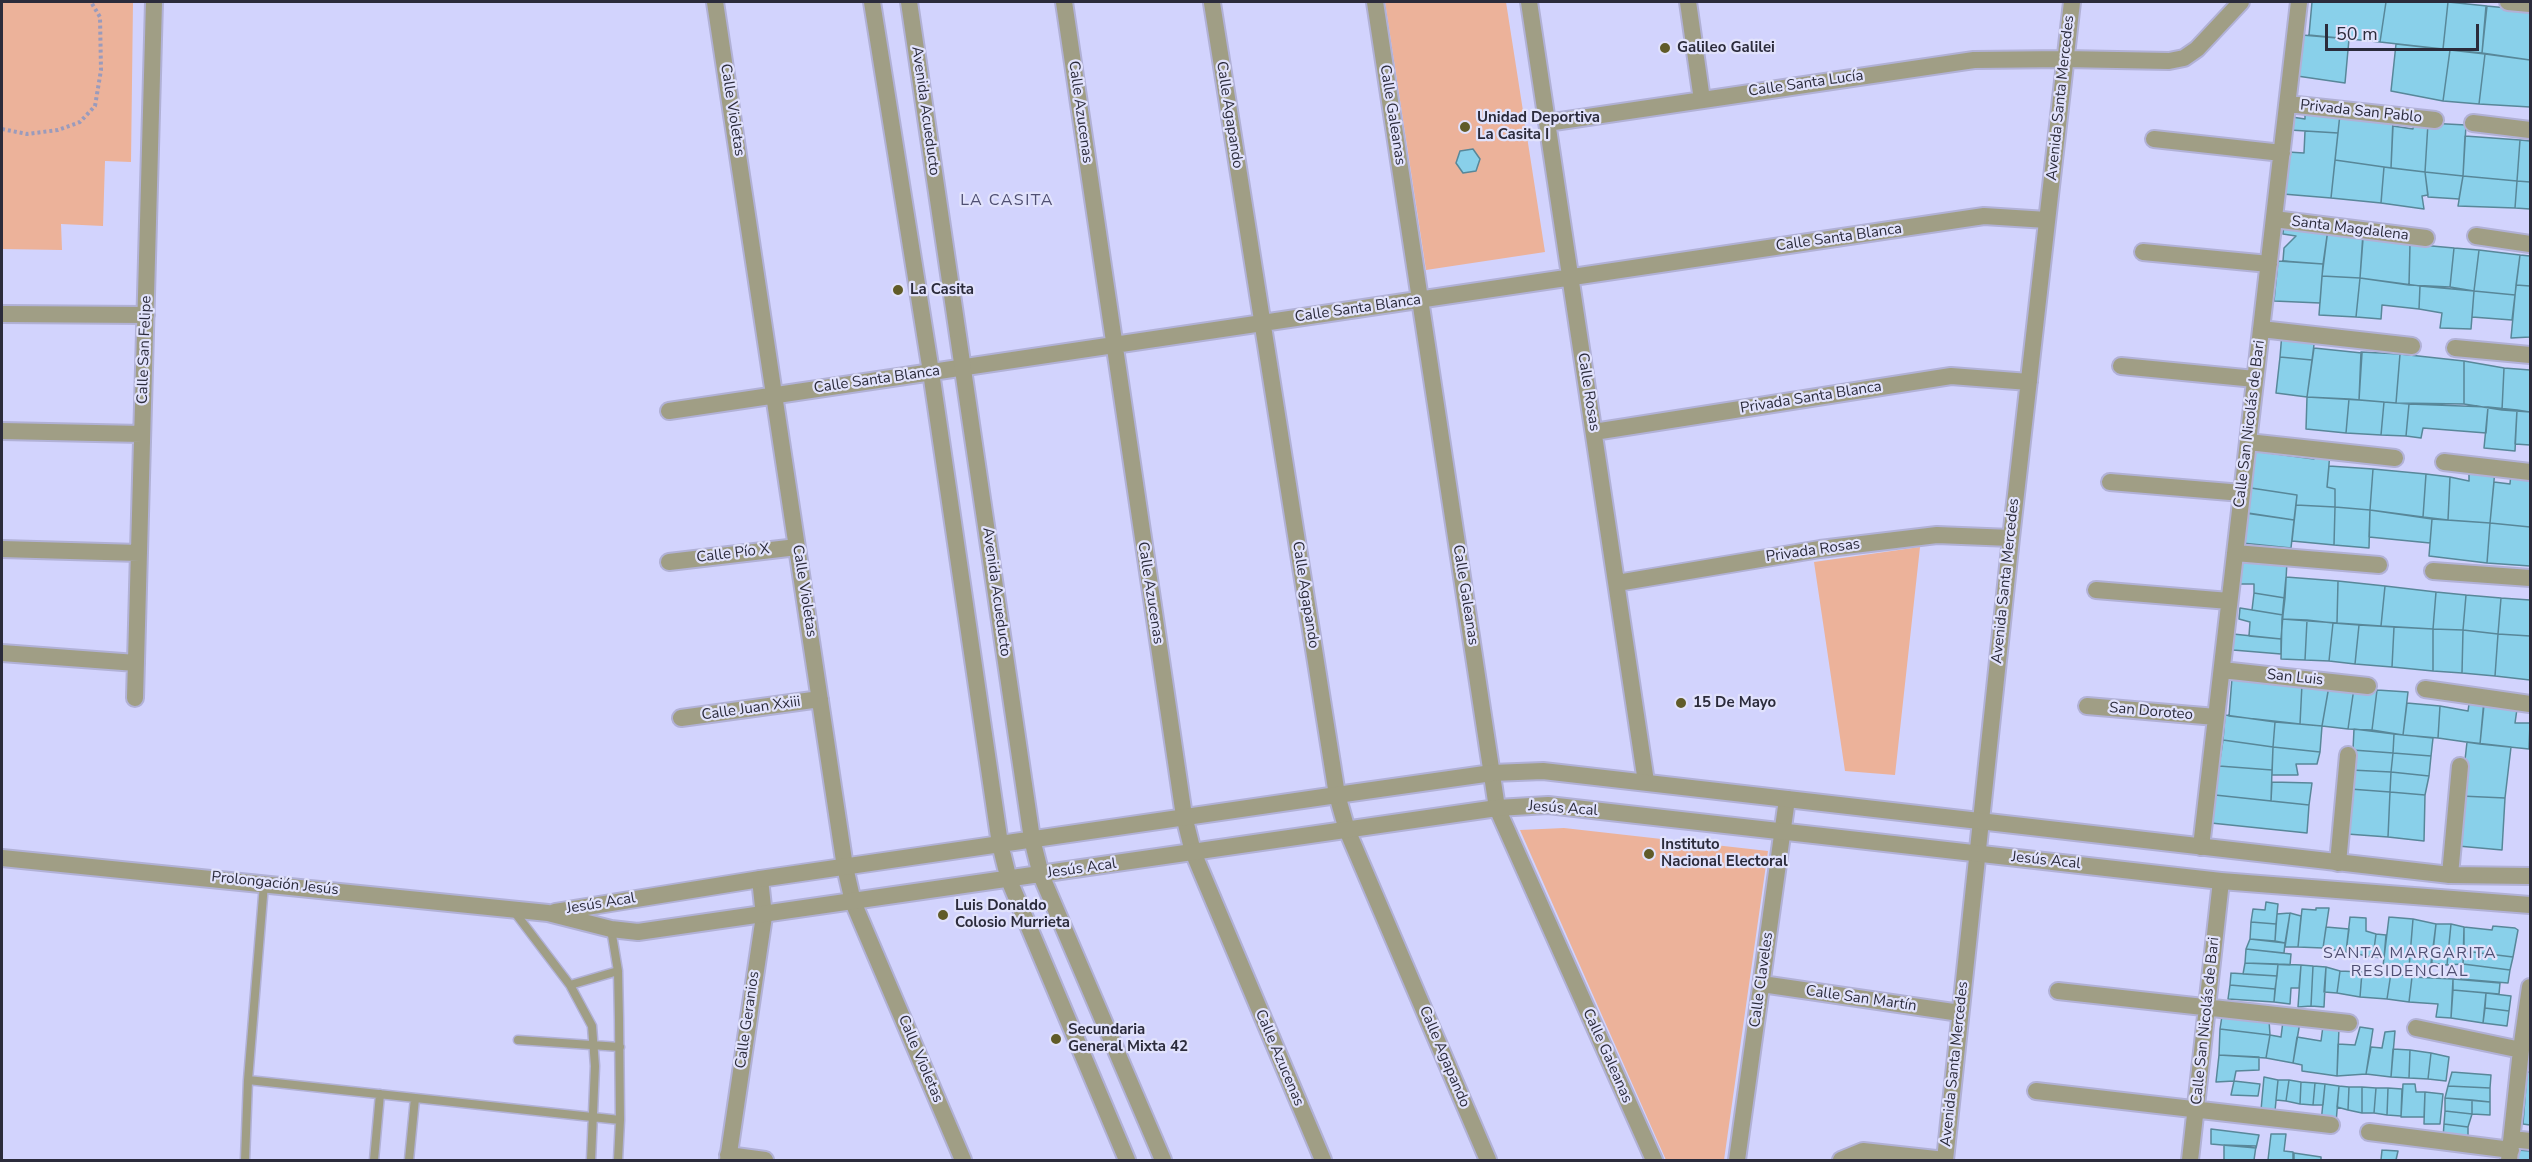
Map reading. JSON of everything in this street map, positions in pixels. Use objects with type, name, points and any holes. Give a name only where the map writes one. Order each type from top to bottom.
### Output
[{"type":"street","name":"Calle San Felipe","points":[[135,698],[154,2]]},
{"type":"street","name":"Calle Violetas","points":[[716,2],[845,867],[853,902],[963,1161]]},
{"type":"street","points":[[872,2],[931,372],[1000,844],[1009,880],[1127,1161]]},
{"type":"street","name":"Avenida Acueducto","points":[[909,2],[1032,839],[1041,875],[1163,1161]]},
{"type":"street","name":"Calle Azucenas","points":[[1064,2],[1184,816],[1193,852],[1323,1161]]},
{"type":"street","name":"Calle Galeanas","points":[[1375,2],[1497,808],[1654,1161]]},
{"type":"street","name":"Calle Rosas","points":[[1529,2],[1647,782]]},
{"type":"street","points":[[1688,2],[1702,100]]},
{"type":"street","name":"Avenida Santa Mercedes","points":[[1945,1160],[2011,538],[2072,2]]},
{"type":"street","name":"Calle Santa Lucía","points":[[1547,123],[1974,60],[2169,61],[2184,58],[2203,43],[2241,2]]},
{"type":"street","name":"Calle San Nicolás de Bari","points":[[2201,847],[2299,2]]},
{"type":"street","points":[[2508,2],[2530,4]]},
{"type":"street","name":"Calle Agapando","points":[[1212,3],[1337,795],[1347,830],[1488,1161]]},
{"type":"street","name":"Privada San Pablo","points":[[2288,105],[2435,120]]},
{"type":"street","points":[[2473,123],[2530,130]]},
{"type":"street","points":[[2154,139],[2282,153]]},
{"type":"street","name":"Calle Santa Blanca","points":[[669,411],[1984,216],[2047,220]]},
{"type":"street","name":"Santa Magdalena","points":[[2274,219],[2426,238]]},
{"type":"street","points":[[2476,236],[2530,244]]},
{"type":"street","points":[[2143,252],[2269,264]]},
{"type":"street","points":[[2,314],[146,315]]},
{"type":"street","points":[[2261,329],[2412,346]]},
{"type":"street","points":[[2455,348],[2530,355]]},
{"type":"street","points":[[2121,366],[2255,379]]},
{"type":"street","name":"Privada Santa Blanca","points":[[1594,432],[1951,376],[2029,382]]},
{"type":"street","points":[[2,431],[142,434]]},
{"type":"street","points":[[2248,442],[2395,458]]},
{"type":"street","points":[[2444,462],[2530,472]]},
{"type":"street","points":[[2110,482],[2242,493]]},
{"type":"street","name":"Privada Rosas","points":[[1617,583],[1820,549],[1937,535],[2011,538]]},
{"type":"street","name":"Calle Pío X","points":[[669,562],[797,547]]},
{"type":"street","points":[[2,549],[139,553]]},
{"type":"street","points":[[2235,553],[2379,566]]},
{"type":"street","points":[[2433,571],[2530,578]]},
{"type":"street","points":[[2096,590],[2229,601]]},
{"type":"street","points":[[2,653],[136,663]]},
{"type":"street","name":"San Luis","points":[[2222,670],[2368,686]]},
{"type":"street","points":[[2425,689],[2530,704]]},
{"type":"street","name":"Calle Juan Xxiii","points":[[681,718],[820,699]]},
{"type":"street","name":"San Doroteo","points":[[2087,706],[2216,717]]},
{"type":"street","points":[[2338,863],[2349,755]]},
{"type":"street","points":[[2450,875],[2460,766]]},
{"type":"street","name":"Jesús Acal","points":[[548,913],[1184,816],[1492,773],[1543,771],[2450,875],[2530,876]]},
{"type":"street","name":"Calle Claveles","points":[[1737,1161],[1787,799]]},
{"type":"street","name":"Jesús Acal","points":[[548,913],[611,929],[638,932],[764,916],[1497,808],[1548,806],[2221,881],[2530,905]]},
{"type":"street","name":"Prolongación Jesús","points":[[2,858],[548,913]]},
{"type":"street","name":"Calle Geranios","points":[[728,1158],[764,916],[760,879]]},
{"type":"street","name":"Calle San Nicolás de Bari","points":[[2190,1161],[2221,881]]},
{"type":"street","name":"Calle San Martín","points":[[1761,984],[1960,1013]]},
{"type":"street","points":[[2511,1150],[2530,987]]},
{"type":"street","points":[[2058,991],[2349,1023]]},
{"type":"street","points":[[2416,1028],[2521,1050]]},
{"type":"street","points":[[2036,1091],[2331,1125]]},
{"type":"street","points":[[2369,1132],[2511,1150],[2530,1141]]},
{"type":"street","points":[[1841,1161],[1863,1151],[1945,1160]]},
{"type":"street","points":[[728,1158],[765,1161]]},
{"type":"lane","points":[[245,1161],[248,1080],[264,883]]},
{"type":"lane","points":[[511,909],[570,985],[592,1026],[594,1046],[591,1161]]},
{"type":"lane","points":[[611,929],[618,970],[620,1047],[618,1161]]},
{"type":"lane","points":[[570,985],[618,970]]},
{"type":"lane","points":[[518,1040],[620,1047]]},
{"type":"lane","points":[[248,1080],[620,1120]]},
{"type":"lane","points":[[375,1161],[380,1094]]},
{"type":"lane","points":[[409,1161],[415,1098]]},
{"type":"path","points":[[2,129],[27,134],[58,130],[80,122],[95,105],[101,70],[100,28],[99,17],[91,2]]},
{"type":"shaded area","points":[[2,2],[133,2],[131,162],[105,161],[103,226],[61,224],[62,250],[2,249]]},
{"type":"shaded area","name":"Unidad Deportiva La Casita I","points":[[1385,2],[1506,2],[1545,252],[1426,270]]},
{"type":"shaded area","points":[[1920,547],[1895,775],[1845,771],[1814,562]]},
{"type":"shaded area","points":[[1564,828],[1768,851],[1724,1160],[1666,1160],[1520,830]]},
{"type":"building","points":[[2312,2],[2386,2],[2380,42],[2309,35]]},
{"type":"building","points":[[2386,2],[2448,2],[2443,49],[2380,42]]},
{"type":"building","points":[[2448,2],[2487,6],[2482,53],[2443,49]]},
{"type":"building","points":[[2486,6],[2530,10],[2530,60],[2482,53]]},
{"type":"building","points":[[2302,35],[2349,39],[2345,83],[2297,76]]},
{"type":"building","points":[[2396,44],[2450,50],[2443,101],[2391,91]]},
{"type":"building","points":[[2450,50],[2485,54],[2479,104],[2443,101]]},
{"type":"building","points":[[2485,54],[2530,60],[2530,107],[2479,104]]},
{"type":"building","points":[[2305,110],[2340,114],[2338,133],[2290,130],[2292,117],[2305,119]]},
{"type":"building","points":[[2340,114],[2393,119],[2391,168],[2335,160]]},
{"type":"building","points":[[2414,123],[2428,123],[2425,172],[2391,168],[2393,126],[2413,129]]},
{"type":"building","points":[[2428,123],[2466,125],[2463,176],[2425,172]]},
{"type":"building","points":[[2305,131],[2338,133],[2331,198],[2283,194],[2288,152],[2304,153]]},
{"type":"building","points":[[2465,136],[2520,140],[2517,181],[2463,176]]},
{"type":"building","points":[[2520,140],[2530,141],[2530,182],[2517,181]]},
{"type":"building","points":[[1473,149],[1480,159],[1476,171],[1463,173],[1456,163],[1460,151]]},
{"type":"building","points":[[2335,160],[2384,167],[2381,203],[2331,198]]},
{"type":"building","points":[[2384,167],[2425,172],[2428,195],[2422,196],[2424,209],[2381,203]]},
{"type":"building","points":[[2425,172],[2463,176],[2459,199],[2428,197]]},
{"type":"building","points":[[2463,176],[2517,181],[2515,208],[2458,206]]},
{"type":"building","points":[[2517,181],[2530,182],[2530,209],[2515,208]]},
{"type":"building","points":[[2284,224],[2328,229],[2323,264],[2283,261],[2284,248],[2296,236],[2283,234]]},
{"type":"building","points":[[2328,229],[2363,233],[2360,278],[2322,276]]},
{"type":"building","points":[[2363,239],[2410,244],[2409,285],[2360,278]]},
{"type":"building","points":[[2410,244],[2454,248],[2450,287],[2409,285]]},
{"type":"building","points":[[2454,248],[2479,250],[2474,291],[2450,287]]},
{"type":"building","points":[[2479,250],[2520,255],[2515,295],[2474,291]]},
{"type":"building","points":[[2520,255],[2530,256],[2530,286],[2516,285]]},
{"type":"building","points":[[2278,261],[2323,264],[2320,303],[2274,301]]},
{"type":"building","points":[[2322,276],[2360,278],[2356,317],[2319,315]]},
{"type":"building","points":[[2360,278],[2420,286],[2419,309],[2382,305],[2381,319],[2356,317]]},
{"type":"building","points":[[2516,285],[2530,286],[2530,337],[2511,338]]},
{"type":"building","points":[[2420,286],[2474,291],[2471,329],[2440,328],[2442,313],[2419,309]]},
{"type":"building","points":[[2474,291],[2515,295],[2512,320],[2472,317]]},
{"type":"building","points":[[2282,333],[2315,337],[2312,360],[2280,357]]},
{"type":"building","points":[[2314,348],[2362,353],[2359,400],[2307,397]]},
{"type":"building","points":[[2361,352],[2400,354],[2396,403],[2359,400]]},
{"type":"building","points":[[2400,354],[2464,361],[2464,404],[2396,403]]},
{"type":"building","points":[[2280,357],[2312,360],[2307,397],[2276,393]]},
{"type":"building","points":[[2464,361],[2504,368],[2502,410],[2464,404]]},
{"type":"building","points":[[2504,368],[2530,370],[2530,412],[2502,410]]},
{"type":"building","points":[[2307,397],[2349,399],[2346,433],[2306,429]]},
{"type":"building","points":[[2349,399],[2384,402],[2381,435],[2346,433]]},
{"type":"building","points":[[2384,402],[2409,404],[2406,436],[2381,435]]},
{"type":"building","points":[[2409,404],[2488,407],[2486,433],[2423,428],[2421,438],[2406,436]]},
{"type":"building","points":[[2488,407],[2517,410],[2515,451],[2484,448]]},
{"type":"building","points":[[2517,410],[2530,412],[2530,445],[2515,444]]},
{"type":"building","points":[[2254,451],[2314,459],[2315,452],[2330,453],[2327,487],[2335,489],[2335,507],[2296,505],[2297,495],[2251,488]]},
{"type":"building","points":[[2329,466],[2373,469],[2370,510],[2335,507],[2335,489],[2327,487]]},
{"type":"building","points":[[2469,466],[2495,470],[2490,523],[2448,520],[2450,477],[2469,481]]},
{"type":"building","points":[[2373,469],[2426,474],[2423,517],[2370,510]]},
{"type":"building","points":[[2511,473],[2530,475],[2530,527],[2490,523],[2494,482],[2510,484]]},
{"type":"building","points":[[2426,474],[2450,477],[2448,520],[2423,517]]},
{"type":"building","points":[[2251,488],[2297,495],[2294,520],[2248,513]]},
{"type":"building","points":[[2296,505],[2335,507],[2334,545],[2292,541]]},
{"type":"building","points":[[2335,507],[2370,510],[2369,548],[2334,545]]},
{"type":"building","points":[[2370,510],[2432,519],[2430,543],[2369,537]]},
{"type":"building","points":[[2245,513],[2294,520],[2291,548],[2242,543]]},
{"type":"building","points":[[2432,519],[2490,523],[2487,563],[2429,556]]},
{"type":"building","points":[[2490,523],[2530,527],[2530,566],[2487,563]]},
{"type":"building","points":[[2240,558],[2287,561],[2285,598],[2254,593],[2254,584],[2240,584]]},
{"type":"building","points":[[2286,577],[2338,581],[2337,623],[2282,619]]},
{"type":"building","points":[[2338,581],[2385,586],[2381,626],[2337,623]]},
{"type":"building","points":[[2385,586],[2436,592],[2433,629],[2381,626]]},
{"type":"building","points":[[2436,592],[2466,595],[2463,630],[2433,629]]},
{"type":"building","points":[[2254,593],[2285,598],[2283,615],[2252,610]]},
{"type":"building","points":[[2466,595],[2501,598],[2498,634],[2463,630]]},
{"type":"building","points":[[2501,598],[2530,600],[2530,636],[2498,634]]},
{"type":"building","points":[[2240,608],[2283,615],[2281,639],[2249,636],[2250,622],[2239,619]]},
{"type":"building","points":[[2282,619],[2307,620],[2305,660],[2281,659]]},
{"type":"building","points":[[2307,620],[2333,623],[2329,661],[2305,660]]},
{"type":"building","points":[[2333,623],[2359,625],[2355,664],[2329,661]]},
{"type":"building","points":[[2359,625],[2394,627],[2392,667],[2355,664]]},
{"type":"building","points":[[2394,627],[2433,629],[2433,671],[2392,667]]},
{"type":"building","points":[[2433,629],[2463,630],[2462,673],[2433,671]]},
{"type":"building","points":[[2463,630],[2498,634],[2495,676],[2462,673]]},
{"type":"building","points":[[2233,634],[2281,639],[2281,654],[2233,650]]},
{"type":"building","points":[[2498,634],[2530,636],[2530,680],[2495,676]]},
{"type":"building","points":[[2232,678],[2302,684],[2300,724],[2229,716]]},
{"type":"building","points":[[2302,684],[2329,686],[2322,726],[2300,724]]},
{"type":"building","points":[[2329,686],[2354,688],[2348,729],[2322,726]]},
{"type":"building","points":[[2354,688],[2377,690],[2372,730],[2348,729]]},
{"type":"building","points":[[2377,690],[2408,692],[2403,735],[2372,730]]},
{"type":"building","points":[[2470,697],[2484,700],[2480,744],[2438,738],[2440,706],[2468,711]]},
{"type":"building","points":[[2407,703],[2440,706],[2438,738],[2403,735]]},
{"type":"building","points":[[2484,705],[2517,709],[2515,723],[2530,723],[2529,749],[2480,744]]},
{"type":"building","points":[[2225,715],[2275,722],[2273,747],[2223,740]]},
{"type":"building","points":[[2275,722],[2322,726],[2320,752],[2273,747]]},
{"type":"building","points":[[2354,729],[2394,734],[2393,753],[2353,750]]},
{"type":"building","points":[[2394,734],[2433,738],[2431,756],[2393,753]]},
{"type":"building","points":[[2223,740],[2273,747],[2272,770],[2219,766]]},
{"type":"building","points":[[2467,742],[2511,747],[2505,798],[2461,796]]},
{"type":"building","points":[[2273,747],[2320,752],[2317,764],[2296,764],[2298,775],[2272,775]]},
{"type":"building","points":[[2353,750],[2393,753],[2391,772],[2351,770]]},
{"type":"building","points":[[2393,753],[2431,756],[2429,776],[2391,772]]},
{"type":"building","points":[[2219,766],[2272,770],[2271,801],[2215,795]]},
{"type":"building","points":[[2351,770],[2391,772],[2390,792],[2350,789]]},
{"type":"building","points":[[2391,772],[2429,776],[2425,795],[2390,792]]},
{"type":"building","points":[[2272,782],[2312,783],[2309,805],[2271,801]]},
{"type":"building","points":[[2350,789],[2390,792],[2388,837],[2347,834]]},
{"type":"building","points":[[2390,792],[2425,795],[2424,841],[2388,837]]},
{"type":"building","points":[[2215,795],[2309,805],[2307,833],[2211,823]]},
{"type":"building","points":[[2461,796],[2505,798],[2502,850],[2458,846]]},
{"type":"building","points":[[2266,902],[2278,904],[2276,924],[2251,922],[2253,909],[2265,910]]},
{"type":"building","points":[[2316,908],[2329,908],[2323,948],[2298,947],[2302,909],[2316,910]]},
{"type":"building","points":[[2290,913],[2301,916],[2298,947],[2285,947]]},
{"type":"building","points":[[2290,913],[2285,943],[2275,941],[2277,914]]},
{"type":"building","points":[[2350,917],[2366,918],[2366,931],[2376,934],[2373,957],[2346,952]]},
{"type":"building","points":[[2389,917],[2413,919],[2409,968],[2383,966]]},
{"type":"building","points":[[2413,919],[2436,924],[2431,970],[2409,968]]},
{"type":"building","points":[[2251,922],[2276,924],[2275,941],[2250,939]]},
{"type":"building","points":[[2436,924],[2451,924],[2447,965],[2431,963]]},
{"type":"building","points":[[2451,924],[2464,927],[2463,964],[2447,965]]},
{"type":"building","points":[[2493,926],[2518,930],[2513,957],[2464,951],[2464,927],[2492,930]]},
{"type":"building","points":[[2326,927],[2349,929],[2346,952],[2323,948]]},
{"type":"building","points":[[2376,934],[2386,935],[2384,958],[2373,957]]},
{"type":"building","points":[[2250,939],[2285,943],[2284,953],[2246,949]]},
{"type":"building","points":[[2246,949],[2291,954],[2290,965],[2245,963]]},
{"type":"building","points":[[2464,951],[2513,957],[2510,970],[2463,964]]},
{"type":"building","points":[[2245,963],[2278,964],[2277,976],[2243,974]]},
{"type":"building","points":[[2278,964],[2301,965],[2299,988],[2291,988],[2290,1004],[2274,1002]]},
{"type":"building","points":[[2463,964],[2510,970],[2508,983],[2461,979]]},
{"type":"building","points":[[2301,965],[2313,966],[2311,1006],[2298,1007]]},
{"type":"building","points":[[2313,966],[2326,967],[2324,1007],[2311,1006]]},
{"type":"building","points":[[2326,967],[2340,971],[2337,993],[2324,992]]},
{"type":"building","points":[[2374,970],[2391,973],[2387,999],[2360,997],[2362,972],[2374,974]]},
{"type":"building","points":[[2340,971],[2362,972],[2360,997],[2337,993]]},
{"type":"building","points":[[2231,973],[2277,976],[2275,989],[2230,985]]},
{"type":"building","points":[[2391,973],[2412,977],[2409,1002],[2387,999]]},
{"type":"building","points":[[2412,977],[2453,979],[2451,1018],[2436,1017],[2438,1004],[2409,1002]]},
{"type":"building","points":[[2453,979],[2500,983],[2499,994],[2453,990]]},
{"type":"building","points":[[2230,985],[2275,989],[2274,1002],[2228,999]]},
{"type":"building","points":[[2453,990],[2486,993],[2483,1023],[2451,1018]]},
{"type":"building","points":[[2486,993],[2511,996],[2509,1011],[2485,1008]]},
{"type":"building","points":[[2485,1008],[2509,1011],[2507,1026],[2483,1023]]},
{"type":"building","points":[[2222,1016],[2269,1020],[2270,1035],[2220,1029]]},
{"type":"building","points":[[2283,1021],[2300,1022],[2293,1063],[2266,1058],[2270,1035],[2281,1037]]},
{"type":"building","points":[[2323,1026],[2339,1028],[2337,1076],[2302,1071],[2302,1065],[2293,1063],[2297,1037],[2321,1041]]},
{"type":"building","points":[[2360,1027],[2373,1029],[2366,1074],[2337,1076],[2338,1044],[2355,1045]]},
{"type":"building","points":[[2220,1029],[2270,1035],[2266,1058],[2219,1055]]},
{"type":"building","points":[[2395,1031],[2391,1077],[2366,1074],[2371,1047],[2382,1048],[2385,1032]]},
{"type":"building","points":[[2393,1049],[2410,1050],[2409,1078],[2391,1077]]},
{"type":"building","points":[[2410,1050],[2431,1053],[2428,1079],[2409,1078]]},
{"type":"building","points":[[2431,1053],[2449,1057],[2446,1081],[2428,1079]]},
{"type":"building","points":[[2219,1055],[2259,1057],[2259,1070],[2236,1071],[2234,1081],[2216,1082]]},
{"type":"building","points":[[2452,1072],[2491,1075],[2490,1088],[2448,1086]]},
{"type":"building","points":[[2527,1072],[2530,1072],[2530,1125],[2523,1124]]},
{"type":"building","points":[[2264,1077],[2278,1080],[2275,1111],[2261,1110]]},
{"type":"building","points":[[2278,1080],[2289,1080],[2286,1101],[2276,1100]]},
{"type":"building","points":[[2289,1080],[2301,1082],[2300,1104],[2286,1101]]},
{"type":"building","points":[[2234,1081],[2260,1084],[2258,1096],[2231,1095]]},
{"type":"building","points":[[2301,1082],[2315,1083],[2313,1105],[2300,1104]]},
{"type":"building","points":[[2315,1083],[2325,1084],[2323,1105],[2313,1105]]},
{"type":"building","points":[[2325,1084],[2339,1086],[2336,1123],[2321,1122]]},
{"type":"building","points":[[2403,1084],[2415,1084],[2416,1092],[2425,1092],[2424,1117],[2401,1117]]},
{"type":"building","points":[[2339,1086],[2349,1087],[2348,1110],[2337,1107]]},
{"type":"building","points":[[2448,1086],[2490,1088],[2490,1102],[2445,1098]]},
{"type":"building","points":[[2349,1087],[2362,1087],[2362,1113],[2348,1110]]},
{"type":"building","points":[[2362,1087],[2376,1088],[2374,1113],[2362,1113]]},
{"type":"building","points":[[2376,1088],[2388,1088],[2387,1115],[2374,1113]]},
{"type":"building","points":[[2388,1088],[2402,1089],[2401,1116],[2387,1115]]},
{"type":"building","points":[[2425,1092],[2443,1094],[2440,1124],[2424,1124]]},
{"type":"building","points":[[2445,1098],[2472,1100],[2472,1114],[2445,1111]]},
{"type":"building","points":[[2472,1100],[2490,1102],[2490,1115],[2472,1114]]},
{"type":"building","points":[[2445,1111],[2472,1114],[2468,1127],[2444,1124]]},
{"type":"building","points":[[2444,1124],[2468,1127],[2468,1141],[2443,1138]]},
{"type":"building","points":[[2211,1129],[2259,1135],[2256,1148],[2211,1144]]},
{"type":"building","points":[[2271,1134],[2286,1134],[2284,1151],[2293,1152],[2293,1160],[2268,1160]]},
{"type":"building","points":[[2224,1145],[2256,1146],[2254,1160],[2224,1160]]},
{"type":"building","points":[[2382,1150],[2398,1151],[2396,1160],[2381,1160]]},
{"type":"building","points":[[2518,1150],[2530,1151],[2530,1160],[2518,1160]]},
{"type":"building","points":[[2294,1153],[2321,1157],[2321,1160],[2294,1160]]},
{"type":"place","name":"Galileo Galilei","points":[[1665,48]]},
{"type":"place","name":"Unidad Deportiva La Casita I","points":[[1465,127]]},
{"type":"place","name":"La Casita","points":[[898,290]]},
{"type":"place","name":"15 De Mayo","points":[[1681,703]]},
{"type":"place","name":"Instituto Nacional Electoral","points":[[1649,854]]},
{"type":"place","name":"Luis Donaldo Colosio Murrieta","points":[[943,915]]},
{"type":"place","name":"Secundaria General Mixta 42","points":[[1056,1039]]},
{"type":"district","name":"LA CASITA","points":[[1007,201]]},
{"type":"district","name":"SANTA MARGARITA RESIDENCIAL","points":[[2410,963]]}]
